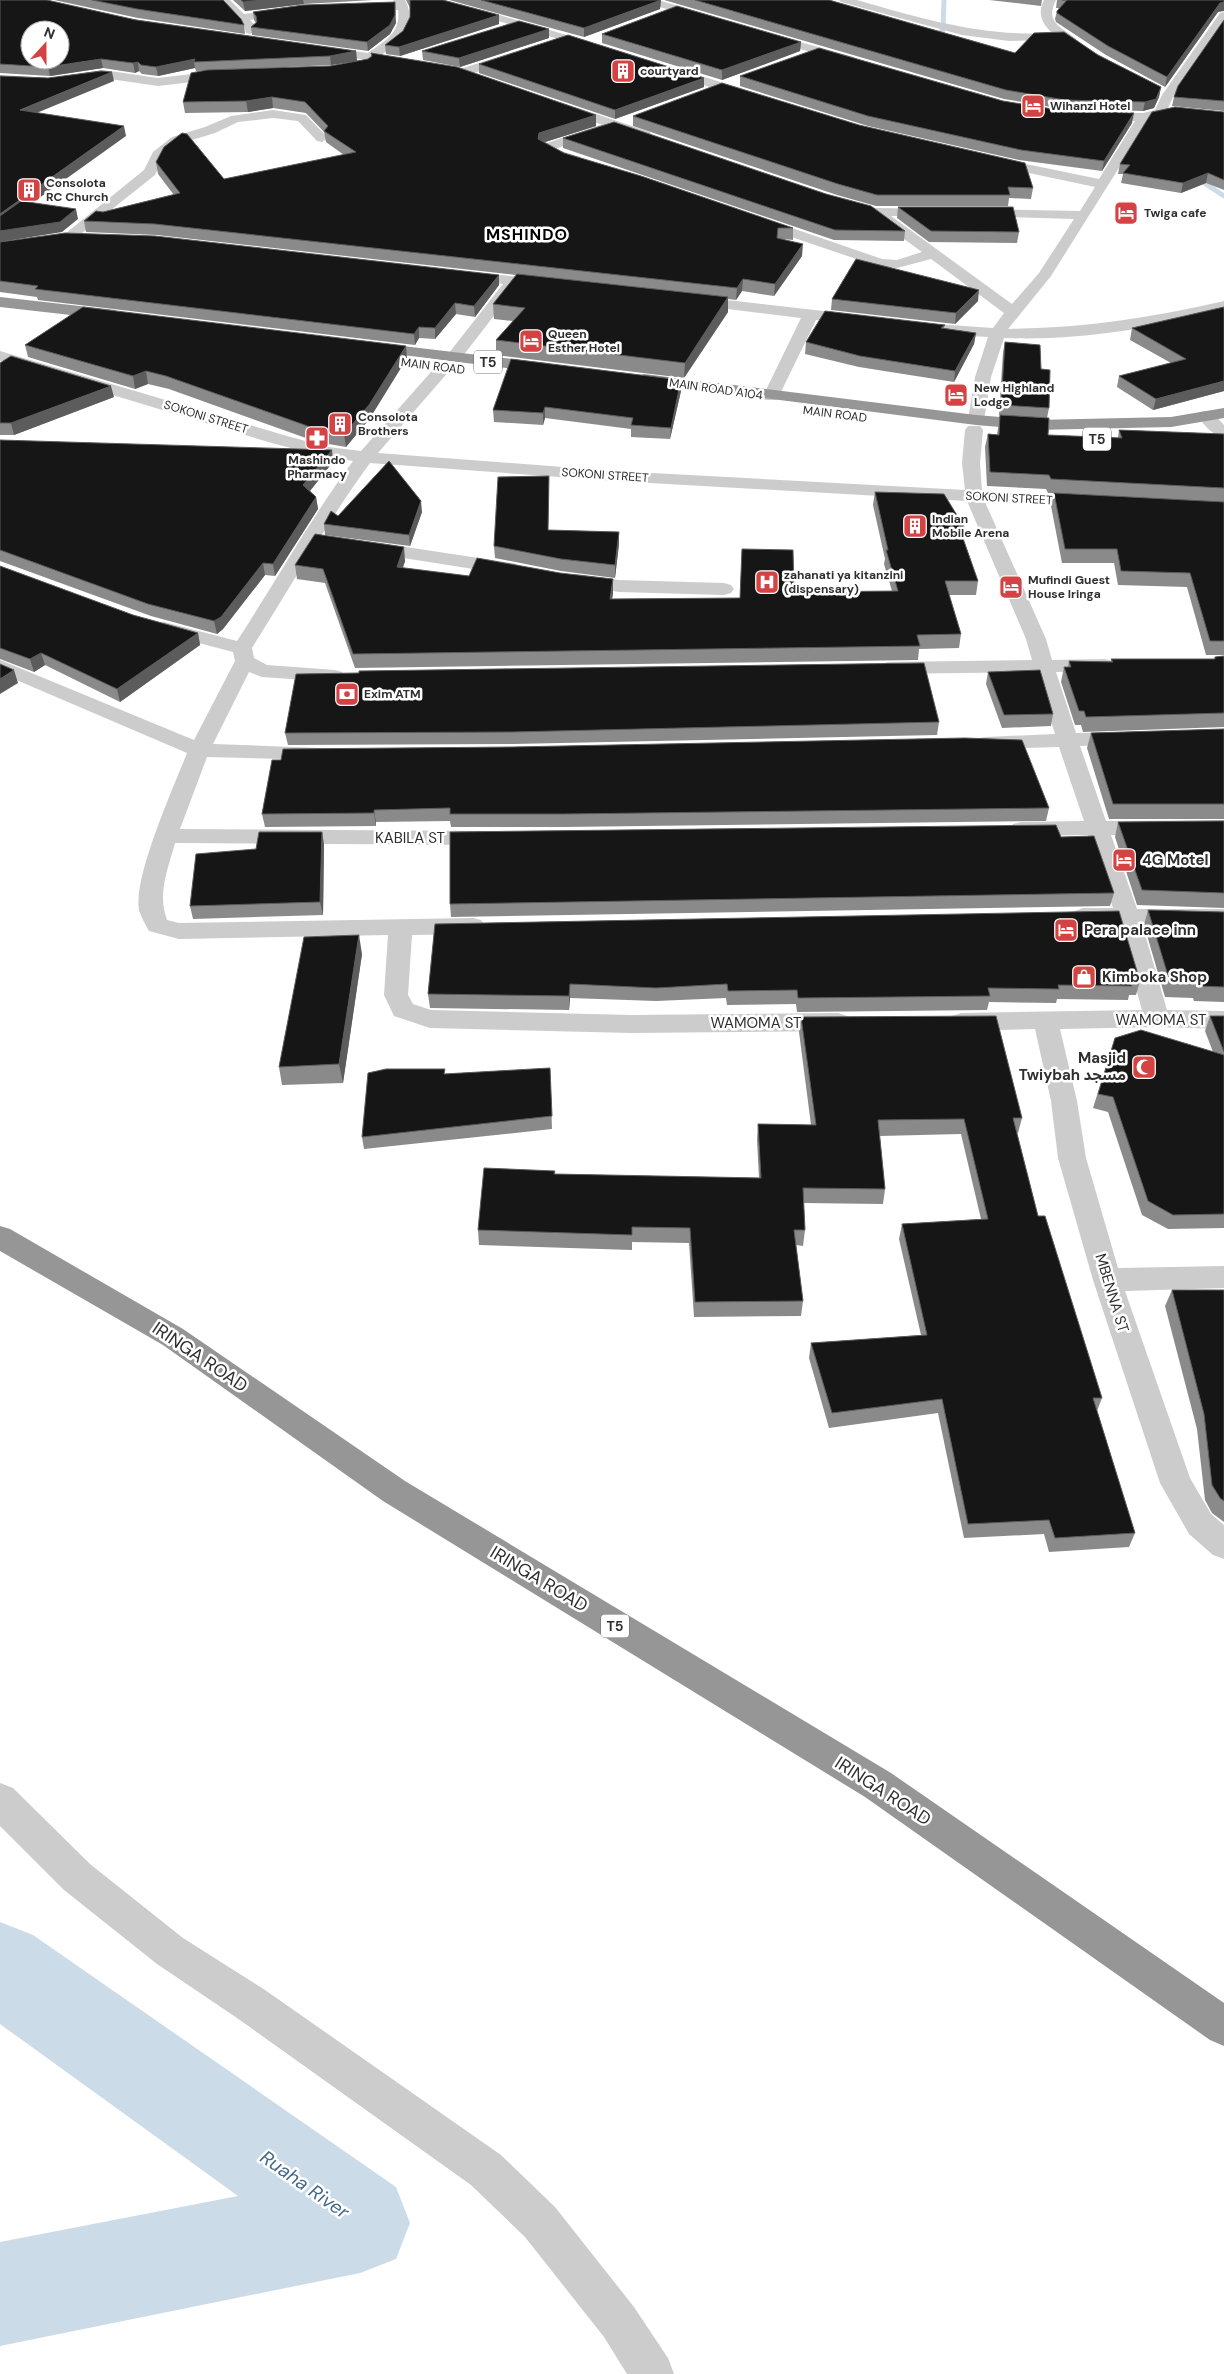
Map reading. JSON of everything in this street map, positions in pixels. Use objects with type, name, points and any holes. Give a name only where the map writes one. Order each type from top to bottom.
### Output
[{"type":"highway","points":[[0,302],[117,321],[0,313]]},
{"type":"highway","name":"MAIN ROAD","points":[[357,351],[558,374]]},
{"type":"highway","name":"MAIN ROAD","points":[[630,383],[975,425],[1060,438],[1129,439],[1223,431]]},
{"type":"highway","name":"MAIN ROAD A104","points":[[630,383],[770,396],[975,425],[1108,426],[1171,422],[1224,413]]},
{"type":"highway","name":"IRINGA ROAD","points":[[0,1237],[173,1337],[394,1491],[878,1785],[1224,2026]]},
{"type":"street","points":[[224,0],[243,17],[251,29],[238,39],[260,42]]},
{"type":"street","points":[[430,0],[520,24],[612,52]]},
{"type":"street","points":[[646,0],[722,22]]},
{"type":"street","points":[[845,0],[916,21],[984,35],[1010,38],[1062,36]]},
{"type":"street","points":[[1050,0],[1046,14],[1049,25],[1062,36],[1086,50]]},
{"type":"street","points":[[345,8],[401,3],[406,18],[403,29],[394,41],[370,57]]},
{"type":"street","points":[[655,16],[677,9]]},
{"type":"street","points":[[243,17],[304,10]]},
{"type":"street","points":[[1160,112],[1163,93],[1224,15]]},
{"type":"street","points":[[500,29],[520,24]]},
{"type":"street","points":[[750,30],[862,64]]},
{"type":"street","points":[[585,43],[602,37]]},
{"type":"street","points":[[543,46],[568,38]]},
{"type":"street","points":[[311,49],[401,62],[419,60]]},
{"type":"street","points":[[799,57],[817,50]]},
{"type":"street","points":[[486,81],[456,72],[525,52]]},
{"type":"street","points":[[356,67],[383,59]]},
{"type":"street","points":[[657,66],[765,100]]},
{"type":"street","points":[[0,79],[50,82],[103,74],[158,82],[208,75],[242,73]]},
{"type":"street","points":[[697,94],[737,80]]},
{"type":"street","points":[[547,102],[656,139]]},
{"type":"street","points":[[1081,115],[1144,117],[1160,112],[1224,117]]},
{"type":"street","points":[[67,238],[150,172],[158,155],[177,140],[210,130],[235,119],[273,114],[302,118],[322,138]]},
{"type":"street","points":[[1144,117],[1084,215],[1036,288],[1012,311],[997,335],[986,371],[975,425],[971,463],[974,496],[1036,639],[1067,740],[1127,915],[1157,1018]]},
{"type":"street","points":[[586,163],[551,152],[546,148],[638,118]]},
{"type":"street","points":[[982,160],[1102,184]]},
{"type":"street","points":[[831,200],[876,212],[948,212]]},
{"type":"street","points":[[876,212],[1012,311]]},
{"type":"street","points":[[965,212],[1084,215]]},
{"type":"street","points":[[746,217],[880,263],[897,264],[933,254]]},
{"type":"street","points":[[50,240],[92,238]]},
{"type":"street","points":[[448,274],[561,286]]},
{"type":"street","points":[[500,926],[179,931],[157,925],[151,909],[151,889],[166,836],[199,750],[243,654],[329,542],[331,504],[365,457],[449,363],[502,298],[513,281]]},
{"type":"street","points":[[676,299],[869,321]]},
{"type":"street","points":[[917,327],[997,335],[1092,330],[1224,306]]},
{"type":"street","points":[[770,396],[811,314]]},
{"type":"street","name":"SOKONI STREET","points":[[0,356],[327,452],[365,457],[615,476],[1110,504]]},
{"type":"street","points":[[1206,416],[1223,431]]},
{"type":"street","points":[[267,452],[327,452]]},
{"type":"street","points":[[329,542],[492,565],[531,573]]},
{"type":"street","points":[[561,579],[620,586],[724,589]]},
{"type":"street","points":[[143,622],[243,654],[262,671],[350,676]]},
{"type":"street","points":[[866,668],[1124,664]]},
{"type":"street","points":[[0,666],[199,750],[339,754]]},
{"type":"street","points":[[971,744],[1146,737]]},
{"type":"street","points":[[998,830],[1224,827]]},
{"type":"street","name":"KABILA ST","points":[[166,836],[506,838]]},
{"type":"street","points":[[1057,916],[1224,917]]},
{"type":"street","name":"WAMOMA ST","points":[[400,927],[396,995],[403,1010],[430,1019],[631,1024],[858,1022]]},
{"type":"street","name":"WAMOMA ST","points":[[937,1022],[1157,1018],[1224,1020]]},
{"type":"street","name":"MBENNA ST","points":[[1046,1021],[1064,1101],[1072,1158],[1107,1280],[1176,1483],[1200,1524],[1224,1545]]},
{"type":"street","points":[[1107,1280],[1224,1277]]},
{"type":"street","points":[[0,1801],[77,1876],[170,1951],[251,2004],[486,2170],[540,2222],[619,2322],[652,2374]]},
{"type":"building","points":[[0,0],[47,0],[136,20],[356,51],[330,56],[194,62],[195,59],[156,67],[141,65],[138,62],[101,59],[70,64],[70,20],[20,20],[20,65],[0,64]]},
{"type":"building","points":[[92,0],[223,0],[241,19],[244,25],[137,9]]},
{"type":"building","points":[[241,0],[262,0],[243,2]]},
{"type":"building","points":[[410,0],[443,0],[499,15],[399,47],[385,45],[403,31],[410,17]]},
{"type":"building","points":[[481,0],[661,0],[584,28]]},
{"type":"building","points":[[695,0],[829,0],[1015,53],[1034,33],[1064,32],[1098,55],[1161,87],[1156,99],[1145,102],[1065,100],[1006,90]]},
{"type":"building","points":[[1067,0],[1224,0],[1224,2],[1220,3],[1167,77],[1108,46],[1057,13]]},
{"type":"building","points":[[395,2],[395,15],[390,25],[367,42],[251,27],[257,22],[253,12],[303,5]]},
{"type":"building","points":[[677,6],[801,42],[722,70],[602,34]]},
{"type":"building","points":[[1224,20],[1224,101],[1174,97],[1178,86]]},
{"type":"building","points":[[519,21],[549,29],[459,58],[422,51]]},
{"type":"building","points":[[568,35],[704,78],[615,110],[479,64]]},
{"type":"building","points":[[819,48],[1003,101],[1065,111],[1134,113],[1104,161],[1021,150],[868,116],[740,76]]},
{"type":"building","points":[[371,53],[457,67],[596,115],[539,133],[538,139],[564,153],[641,176],[793,228],[778,228],[777,238],[803,244],[775,284],[743,279],[737,288],[155,224],[84,221],[96,211],[103,212],[180,193],[156,162],[164,147],[182,133],[187,134],[224,179],[356,152],[324,131],[328,126],[305,102],[272,97],[246,101],[183,102],[191,73],[207,70],[330,66],[368,59],[372,56]]},
{"type":"building","points":[[101,71],[112,72],[20,110],[124,126],[0,214],[0,76],[48,78]]},
{"type":"building","points":[[722,83],[859,125],[1025,163],[1033,188],[1008,187],[1010,195],[877,195],[838,184],[633,116]]},
{"type":"building","points":[[1175,107],[1224,112],[1224,180],[1208,173],[1183,183],[1123,173],[1130,165],[1120,164],[1152,112]]},
{"type":"building","points":[[614,122],[826,194],[871,206],[905,231],[835,230],[563,138]]},
{"type":"building","points":[[21,201],[76,209],[60,222],[0,231],[0,216]]},
{"type":"building","points":[[898,207],[1013,207],[1019,232],[931,231]]},
{"type":"building","points":[[65,233],[155,236],[499,275],[474,306],[455,303],[435,328],[419,327],[414,334],[35,289],[38,286],[0,281],[0,242]]},
{"type":"building","points":[[856,259],[979,290],[956,313],[832,299]]},
{"type":"building","points":[[517,274],[728,297],[685,363],[496,340],[525,308],[493,304]]},
{"type":"building","points":[[83,307],[406,346],[369,405],[344,434],[316,429],[166,376],[146,371],[133,376],[25,345]]},
{"type":"building","points":[[1224,307],[1224,381],[1156,399],[1119,376],[1186,359],[1132,328]]},
{"type":"building","points":[[825,311],[945,325],[941,328],[976,333],[955,371],[860,356],[806,342]]},
{"type":"building","points":[[1005,342],[1040,345],[1041,369],[1050,370],[1049,408],[1001,405]]},
{"type":"building","points":[[11,356],[111,386],[11,423],[0,423],[0,363]]},
{"type":"building","points":[[511,359],[681,380],[671,428],[631,425],[633,418],[545,407],[543,413],[493,410]]},
{"type":"building","points":[[1000,415],[1049,418],[1048,435],[1122,438],[1119,430],[1224,434],[1224,488],[1051,479],[1049,475],[990,472],[988,434],[999,435]]},
{"type":"building","points":[[0,440],[332,450],[303,485],[316,497],[273,564],[263,563],[221,617],[214,621],[148,604],[0,550]]},
{"type":"building","points":[[389,461],[421,501],[409,535],[324,524],[331,511],[338,516]]},
{"type":"building","points":[[549,476],[548,530],[619,532],[615,565],[561,559],[494,546],[498,477]]},
{"type":"building","points":[[875,492],[944,494],[966,530],[960,530],[978,581],[945,581],[961,634],[917,635],[920,646],[353,654],[323,569],[295,565],[315,534],[404,547],[397,567],[469,576],[477,558],[560,573],[613,579],[610,599],[740,598],[742,549],[793,550],[794,592],[898,591],[886,550],[888,550]]},
{"type":"building","points":[[1054,493],[1224,502],[1224,641],[1210,641],[1190,573],[1121,571],[1117,549],[1065,549]]},
{"type":"building","points":[[0,566],[133,615],[198,633],[117,689],[41,653],[30,659],[0,648]]},
{"type":"building","points":[[1224,656],[1224,713],[1086,717],[1084,711],[1079,711],[1064,667],[1071,667],[1069,661],[1113,662],[1111,659],[1215,659],[1215,657]]},
{"type":"building","points":[[924,663],[939,722],[512,732],[285,733],[296,674],[359,673],[359,671]]},
{"type":"building","points":[[0,664],[14,670],[0,679]]},
{"type":"building","points":[[1040,670],[1053,714],[1004,715],[988,672]]},
{"type":"building","points":[[1224,729],[1224,804],[1113,804],[1091,733]]},
{"type":"building","points":[[965,738],[1022,740],[1049,808],[450,814],[450,808],[374,810],[374,813],[262,814],[272,760],[281,760],[283,749],[512,747]]},
{"type":"building","points":[[1224,821],[1224,893],[1142,890],[1118,822]]},
{"type":"building","points":[[1056,825],[1061,837],[1094,836],[1114,893],[450,904],[450,832]]},
{"type":"building","points":[[259,832],[322,832],[320,902],[190,906],[196,854],[256,849]]},
{"type":"building","points":[[1148,910],[1224,912],[1224,987],[1199,986],[1198,983],[1170,982]]},
{"type":"building","points":[[1119,911],[1140,981],[1130,981],[1132,986],[1058,985],[1059,989],[988,988],[990,996],[798,998],[797,990],[728,991],[727,984],[656,988],[570,984],[569,996],[428,994],[435,924]]},
{"type":"building","points":[[359,935],[339,1064],[279,1067],[304,937]]},
{"type":"building","points":[[996,1016],[1022,1118],[1013,1118],[1038,1216],[1045,1216],[1102,1398],[1093,1398],[1135,1533],[1055,1538],[1049,1520],[968,1524],[942,1399],[832,1413],[811,1343],[927,1335],[902,1224],[988,1219],[964,1119],[878,1120],[885,1189],[803,1188],[805,1230],[794,1230],[803,1301],[695,1302],[690,1228],[632,1227],[632,1235],[478,1230],[484,1168],[555,1171],[554,1174],[761,1178],[758,1124],[816,1125],[801,1017]]},
{"type":"building","points":[[1210,1016],[1224,1016],[1224,1052]]},
{"type":"building","points":[[1141,1030],[1224,1055],[1224,1214],[1173,1215],[1148,1201],[1113,1097],[1098,1094],[1115,1038]]},
{"type":"building","points":[[550,1068],[552,1116],[362,1137],[368,1073],[386,1069],[445,1069],[444,1074]]},
{"type":"building","points":[[1172,1290],[1224,1290],[1224,1501],[1212,1485],[1204,1414]]},
{"type":"waterway","points":[[944,0],[943,30],[939,33],[952,38]]},
{"type":"waterway","points":[[1192,175],[1224,196]]},
{"type":"waterway","name":"Ruaha River","points":[[0,1968],[360,2223],[0,2294]]},
{"type":"place","name":"courtyard","points":[[623,71]]},
{"type":"place","name":"Wihanzi Hotel","points":[[1033,106]]},
{"type":"place","name":"Consolota RC Church","points":[[29,190]]},
{"type":"place","name":"Twiga cafe","points":[[1126,213]]},
{"type":"place","name":"Queen Esther Hotel","points":[[531,341]]},
{"type":"place","name":"New Highland Lodge","points":[[956,395]]},
{"type":"place","name":"Consolota Brothers","points":[[340,424]]},
{"type":"place","name":"Mashindo Pharmacy","points":[[317,438]]},
{"type":"place","name":"Indian Mobile Arena","points":[[915,526]]},
{"type":"place","name":"zahanati ya kitanzini (dispensary)","points":[[767,582]]},
{"type":"place","name":"Mufindi Guest House Iringa","points":[[1011,587]]},
{"type":"place","name":"Exim ATM","points":[[347,694]]},
{"type":"place","name":"4G Motel","points":[[1124,860]]},
{"type":"place","name":"Pera palace inn","points":[[1066,930]]},
{"type":"place","name":"Kimboka Shop","points":[[1084,977]]},
{"type":"place","name":"Masjid Twiybah مسجد","points":[[1144,1067]]},
{"type":"district","name":"MSHINDO","points":[[527,234]]}]
